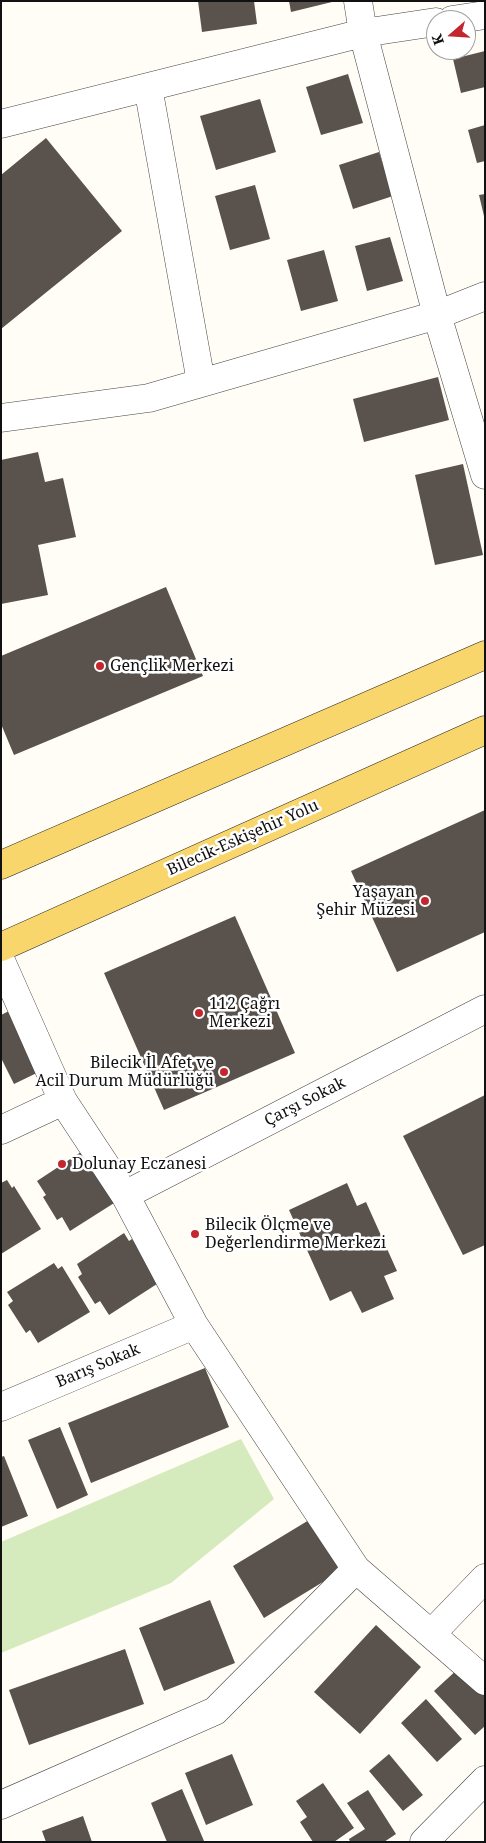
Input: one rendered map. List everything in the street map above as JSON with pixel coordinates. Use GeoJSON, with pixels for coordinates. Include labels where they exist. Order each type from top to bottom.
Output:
{"type":"FeatureCollection","features":[{"type":"Feature","properties":{"kind":"main road"},"geometry":{"type":"LineString","coordinates":[[1,865],[485,655]]}},
{"type":"Feature","properties":{"kind":"main road","name":"Bilecik-Eskişehir Yolu"},"geometry":{"type":"LineString","coordinates":[[1,947],[485,730]]}},
{"type":"Feature","properties":{"kind":"street"},"geometry":{"type":"LineString","coordinates":[[358,1],[364,33],[438,315],[485,475]]}},
{"type":"Feature","properties":{"kind":"street"},"geometry":{"type":"LineString","coordinates":[[1,124],[364,33],[426,24]]}},
{"type":"Feature","properties":{"kind":"street"},"geometry":{"type":"LineString","coordinates":[[148,87],[201,382]]}},
{"type":"Feature","properties":{"kind":"street"},"geometry":{"type":"LineString","coordinates":[[1,418],[149,398],[438,315],[485,296]]}},
{"type":"Feature","properties":{"kind":"street"},"geometry":{"type":"LineString","coordinates":[[1,961],[63,1101],[124,1195],[194,1325],[356,1569],[485,1681]]}},
{"type":"Feature","properties":{"kind":"street","name":"Çarşı Sokak"},"geometry":{"type":"LineString","coordinates":[[124,1195],[485,1009]]}},
{"type":"Feature","properties":{"kind":"street"},"geometry":{"type":"LineString","coordinates":[[1,1130],[63,1101]]}},
{"type":"Feature","properties":{"kind":"street","name":"Barış Sokak"},"geometry":{"type":"LineString","coordinates":[[1,1407],[194,1325]]}},
{"type":"Feature","properties":{"kind":"street"},"geometry":{"type":"LineString","coordinates":[[1,1805],[215,1711],[356,1569]]}},
{"type":"Feature","properties":{"kind":"street"},"geometry":{"type":"LineString","coordinates":[[431,1634],[485,1578]]}},
{"type":"Feature","properties":{"kind":"street"},"geometry":{"type":"LineString","coordinates":[[424,1842],[485,1780]]}},
{"type":"Feature","properties":{"kind":"green space"},"geometry":{"type":"Polygon","coordinates":[[[241,1439],[274,1499],[171,1583],[1,1653],[1,1542],[241,1439]]]}},
{"type":"Feature","properties":{"kind":"building"},"geometry":{"type":"Polygon","coordinates":[[[198,1],[254,1],[257,24],[202,32],[198,1]]]}},
{"type":"Feature","properties":{"kind":"building"},"geometry":{"type":"Polygon","coordinates":[[[289,1],[332,1],[332,2],[291,12],[289,1]]]}},
{"type":"Feature","properties":{"kind":"building"},"geometry":{"type":"Polygon","coordinates":[[[485,51],[485,87],[461,93],[453,60],[476,60],[476,53],[485,51]]]}},
{"type":"Feature","properties":{"kind":"building"},"geometry":{"type":"Polygon","coordinates":[[[348,74],[363,123],[321,135],[306,87],[348,74]]]}},
{"type":"Feature","properties":{"kind":"building"},"geometry":{"type":"Polygon","coordinates":[[[260,99],[276,152],[216,170],[200,116],[260,99]]]}},
{"type":"Feature","properties":{"kind":"building"},"geometry":{"type":"Polygon","coordinates":[[[485,125],[485,161],[477,163],[468,130],[485,125]]]}},
{"type":"Feature","properties":{"kind":"building"},"geometry":{"type":"Polygon","coordinates":[[[46,138],[122,231],[1,329],[1,175],[46,138]]]}},
{"type":"Feature","properties":{"kind":"building"},"geometry":{"type":"Polygon","coordinates":[[[379,152],[393,196],[353,209],[339,165],[379,152]]]}},
{"type":"Feature","properties":{"kind":"building"},"geometry":{"type":"Polygon","coordinates":[[[255,185],[270,239],[230,250],[215,196],[255,185]]]}},
{"type":"Feature","properties":{"kind":"building"},"geometry":{"type":"Polygon","coordinates":[[[485,194],[485,215],[484,216],[479,195],[485,194]]]}},
{"type":"Feature","properties":{"kind":"building"},"geometry":{"type":"Polygon","coordinates":[[[390,237],[403,281],[367,291],[355,246],[390,237]]]}},
{"type":"Feature","properties":{"kind":"building"},"geometry":{"type":"Polygon","coordinates":[[[324,250],[338,301],[301,311],[287,260],[324,250]]]}},
{"type":"Feature","properties":{"kind":"building"},"geometry":{"type":"Polygon","coordinates":[[[438,377],[449,420],[364,442],[353,399],[438,377]]]}},
{"type":"Feature","properties":{"kind":"building"},"geometry":{"type":"Polygon","coordinates":[[[38,452],[45,482],[63,478],[76,537],[38,545],[48,595],[1,604],[1,460],[38,452]]]}},
{"type":"Feature","properties":{"kind":"building"},"geometry":{"type":"Polygon","coordinates":[[[463,464],[483,555],[435,565],[415,475],[463,464]]]}},
{"type":"Feature","properties":{"kind":"building","name":"Gençlik Merkezi"},"geometry":{"type":"Polygon","coordinates":[[[166,587],[203,676],[14,755],[1,724],[1,656],[166,587]]]}},
{"type":"Feature","properties":{"kind":"building","name":"Yaşayan Şehir Müzesi"},"geometry":{"type":"Polygon","coordinates":[[[485,810],[485,932],[397,972],[351,871],[485,810]]]}},
{"type":"Feature","properties":{"kind":"building","name":"112 Çağrı Merkezi"},"geometry":{"type":"Polygon","coordinates":[[[235,916],[295,1053],[164,1110],[104,973],[235,916]]]}},
{"type":"Feature","properties":{"kind":"building"},"geometry":{"type":"Polygon","coordinates":[[[15,1008],[45,1069],[14,1084],[1,1058],[1,1015],[15,1008]]]}},
{"type":"Feature","properties":{"kind":"building"},"geometry":{"type":"Polygon","coordinates":[[[485,1095],[485,1245],[463,1255],[403,1136],[485,1095]]]}},
{"type":"Feature","properties":{"kind":"building"},"geometry":{"type":"Polygon","coordinates":[[[84,1150],[122,1198],[70,1231],[62,1217],[57,1220],[43,1197],[46,1195],[37,1181],[84,1150]]]}},
{"type":"Feature","properties":{"kind":"building"},"geometry":{"type":"Polygon","coordinates":[[[7,1180],[12,1188],[14,1186],[41,1229],[1,1254],[1,1183],[7,1180]]]}},
{"type":"Feature","properties":{"kind":"building"},"geometry":{"type":"Polygon","coordinates":[[[347,1183],[357,1206],[366,1202],[397,1271],[384,1276],[394,1299],[362,1313],[351,1291],[330,1301],[289,1210],[347,1183]]]}},
{"type":"Feature","properties":{"kind":"building"},"geometry":{"type":"Polygon","coordinates":[[[124,1233],[129,1241],[132,1239],[160,1282],[109,1315],[100,1301],[95,1304],[78,1277],[82,1274],[77,1264],[124,1233]]]}},
{"type":"Feature","properties":{"kind":"building"},"geometry":{"type":"Polygon","coordinates":[[[54,1263],[58,1269],[62,1266],[90,1312],[38,1343],[30,1330],[26,1333],[8,1305],[13,1301],[7,1292],[54,1263]]]}},
{"type":"Feature","properties":{"kind":"building"},"geometry":{"type":"Polygon","coordinates":[[[205,1368],[229,1427],[91,1483],[68,1423],[205,1368]]]}},
{"type":"Feature","properties":{"kind":"building"},"geometry":{"type":"Polygon","coordinates":[[[60,1427],[88,1495],[57,1509],[28,1440],[60,1427]]]}},
{"type":"Feature","properties":{"kind":"building"},"geometry":{"type":"Polygon","coordinates":[[[4,1456],[28,1516],[1,1527],[1,1457],[4,1456]]]}},
{"type":"Feature","properties":{"kind":"building"},"geometry":{"type":"Polygon","coordinates":[[[319,1514],[349,1566],[264,1618],[233,1566],[319,1514]]]}},
{"type":"Feature","properties":{"kind":"building"},"geometry":{"type":"Polygon","coordinates":[[[210,1600],[235,1663],[164,1691],[139,1628],[210,1600]]]}},
{"type":"Feature","properties":{"kind":"building"},"geometry":{"type":"Polygon","coordinates":[[[376,1625],[421,1667],[360,1734],[314,1692],[376,1625]]]}},
{"type":"Feature","properties":{"kind":"building"},"geometry":{"type":"Polygon","coordinates":[[[125,1649],[144,1704],[29,1745],[9,1690],[125,1649]]]}},
{"type":"Feature","properties":{"kind":"building"},"geometry":{"type":"Polygon","coordinates":[[[460,1667],[485,1695],[485,1726],[475,1735],[434,1691],[460,1667]]]}},
{"type":"Feature","properties":{"kind":"building"},"geometry":{"type":"Polygon","coordinates":[[[426,1699],[462,1739],[437,1762],[401,1723],[426,1699]]]}},
{"type":"Feature","properties":{"kind":"building"},"geometry":{"type":"Polygon","coordinates":[[[232,1754],[253,1805],[206,1825],[185,1773],[232,1754]]]}},
{"type":"Feature","properties":{"kind":"building"},"geometry":{"type":"Polygon","coordinates":[[[389,1754],[423,1795],[403,1811],[369,1771],[389,1754]]]}},
{"type":"Feature","properties":{"kind":"building"},"geometry":{"type":"Polygon","coordinates":[[[323,1783],[354,1828],[334,1842],[313,1842],[300,1822],[307,1817],[296,1801],[323,1783]]]}},
{"type":"Feature","properties":{"kind":"building"},"geometry":{"type":"Polygon","coordinates":[[[182,1789],[204,1841],[202,1842],[167,1842],[151,1803],[182,1789]]]}},
{"type":"Feature","properties":{"kind":"building"},"geometry":{"type":"Polygon","coordinates":[[[368,1790],[396,1834],[384,1842],[350,1842],[349,1839],[365,1829],[347,1803],[368,1790]]]}},
{"type":"Feature","properties":{"kind":"building"},"geometry":{"type":"Polygon","coordinates":[[[83,1816],[92,1842],[46,1842],[42,1831],[83,1816]]]}},
{"type":"Feature","properties":{"kind":"place","name":"Gençlik Merkezi"},"geometry":{"type":"Point","coordinates":[100,666]}},
{"type":"Feature","properties":{"kind":"place","name":"Yaşayan Şehir Müzesi"},"geometry":{"type":"Point","coordinates":[425,901]}},
{"type":"Feature","properties":{"kind":"place","name":"112 Çağrı Merkezi"},"geometry":{"type":"Point","coordinates":[199,1013]}},
{"type":"Feature","properties":{"kind":"place","name":"Bilecik İl Afet ve Acil Durum Müdürlüğü"},"geometry":{"type":"Point","coordinates":[224,1072]}},
{"type":"Feature","properties":{"kind":"place","name":"Dolunay Eczanesi"},"geometry":{"type":"Point","coordinates":[62,1164]}},
{"type":"Feature","properties":{"kind":"place","name":"Bilecik Ölçme ve Değerlendirme Merkezi"},"geometry":{"type":"Point","coordinates":[195,1234]}}]}
